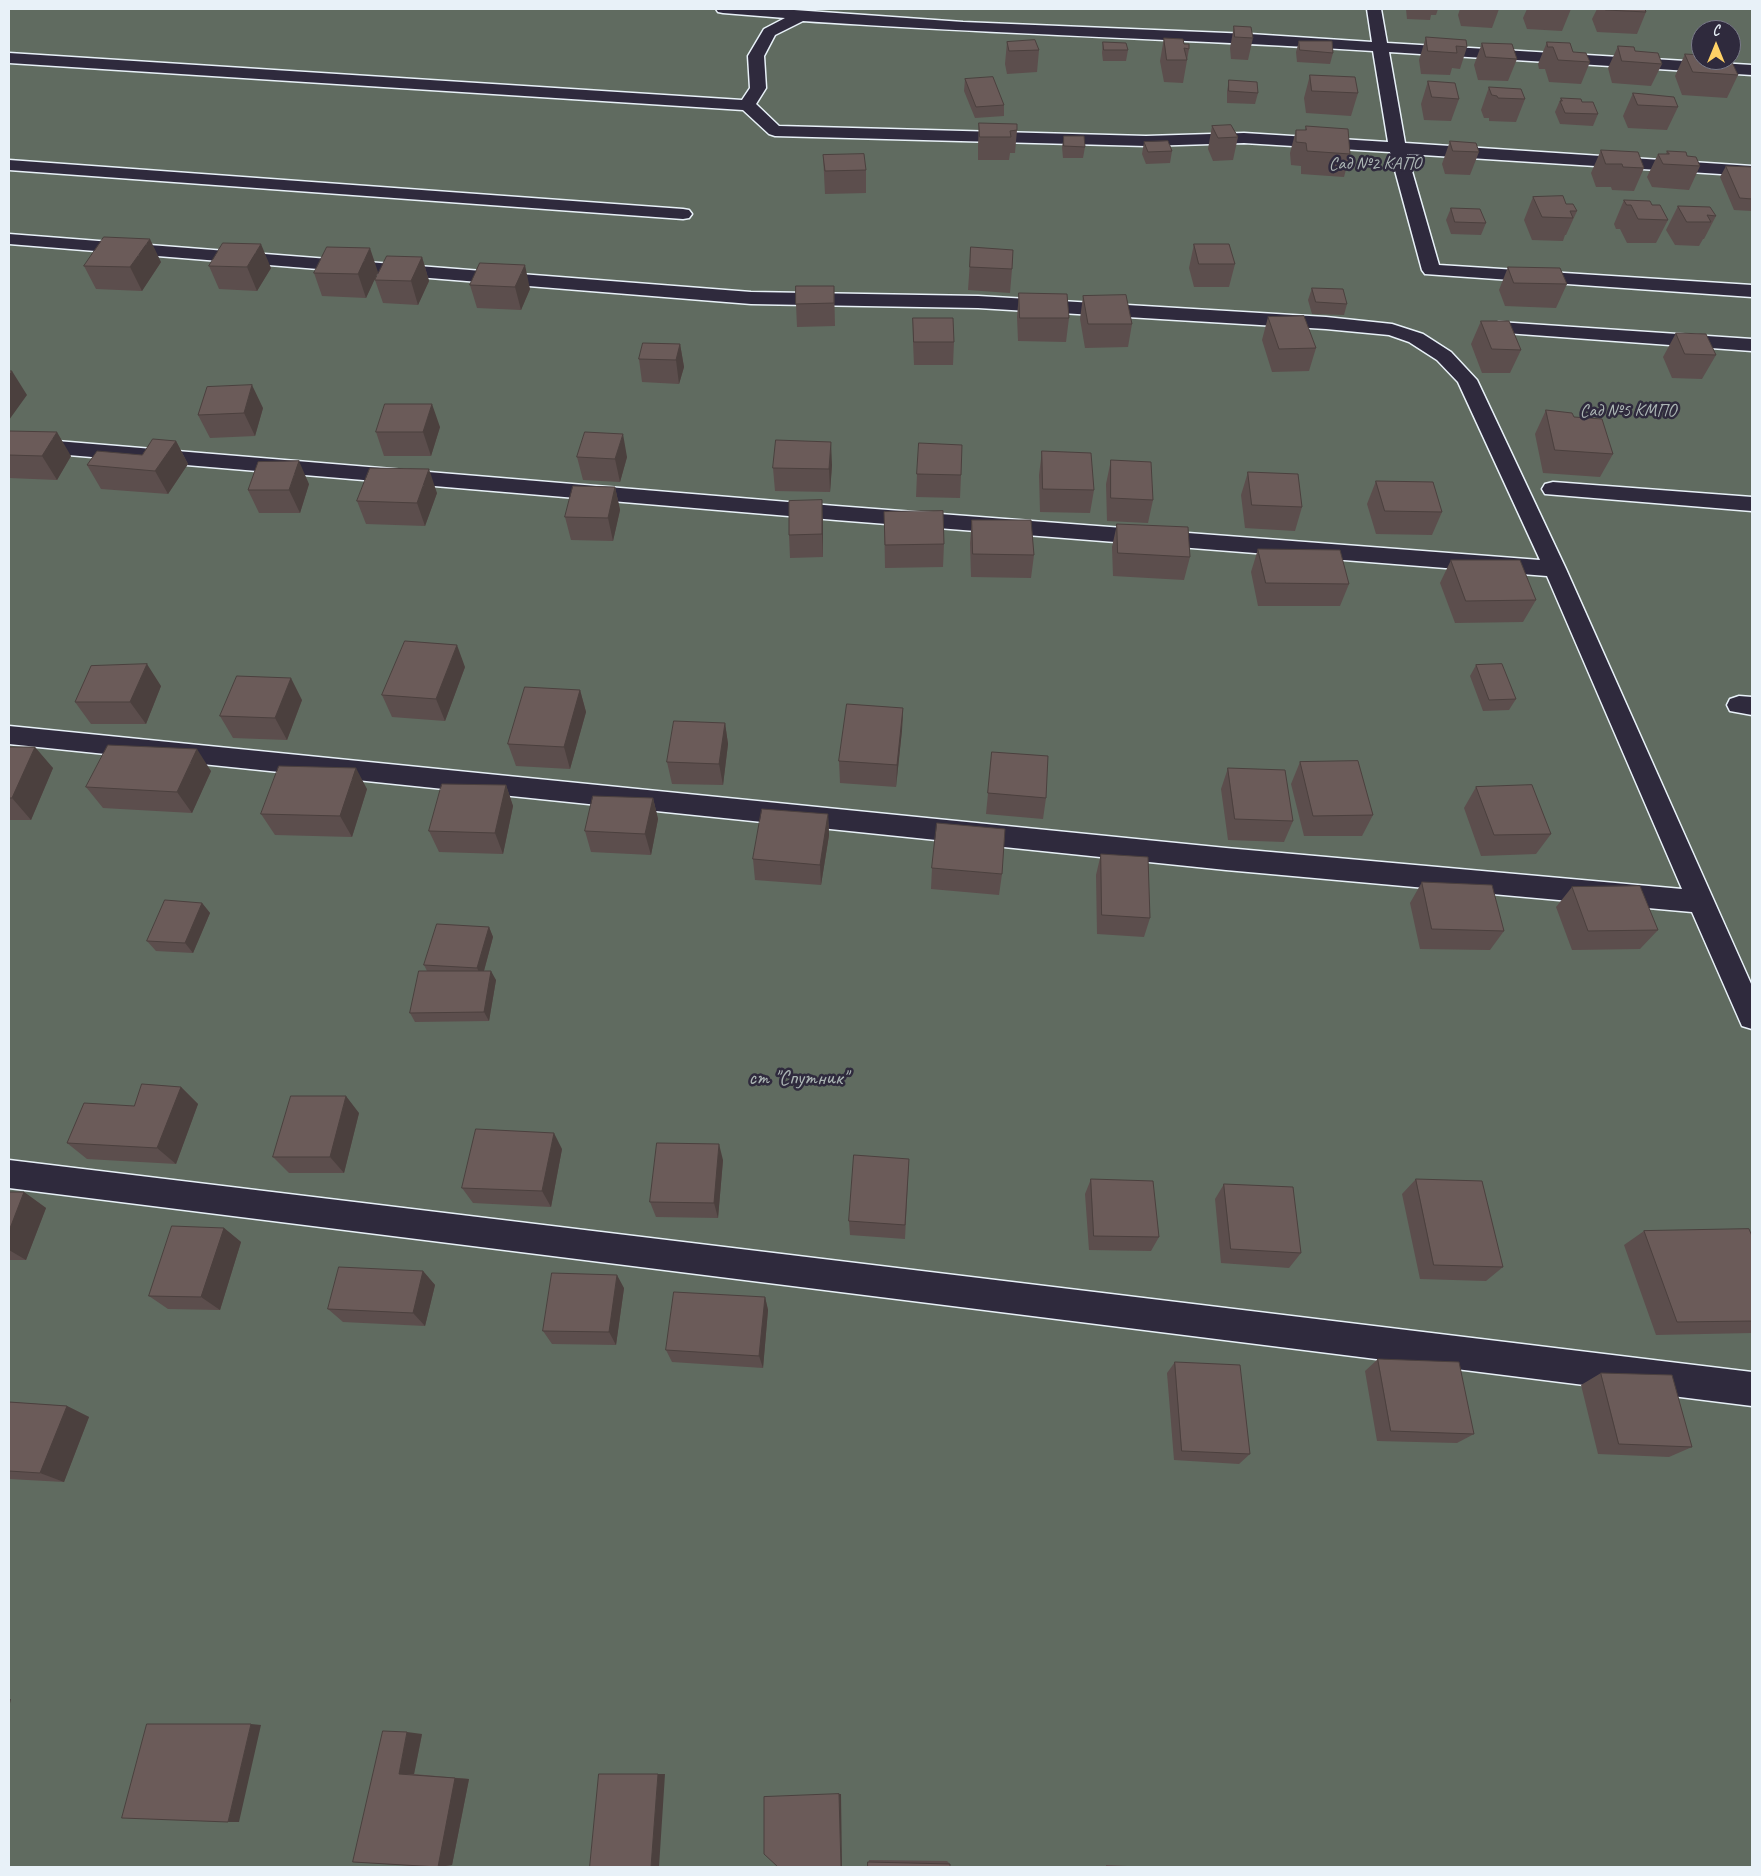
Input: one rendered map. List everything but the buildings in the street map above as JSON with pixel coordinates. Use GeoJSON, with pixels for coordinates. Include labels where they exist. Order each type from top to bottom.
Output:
{"type":"FeatureCollection","features":[{"type":"Feature","properties":{"kind":"lane"},"geometry":{"type":"LineString","coordinates":[[723,9],[962,27],[1250,40],[1752,70]]}},
{"type":"Feature","properties":{"kind":"lane"},"geometry":{"type":"LineString","coordinates":[[1374,9],[1397,148],[1431,270],[1752,291]]}},
{"type":"Feature","properties":{"kind":"lane"},"geometry":{"type":"LineString","coordinates":[[747,105],[758,88],[756,56],[769,32],[801,16]]}},
{"type":"Feature","properties":{"kind":"lane"},"geometry":{"type":"LineString","coordinates":[[9,58],[747,105],[775,131],[1146,141],[1244,138],[1752,171]]}},
{"type":"Feature","properties":{"kind":"lane"},"geometry":{"type":"LineString","coordinates":[[9,165],[683,214]]}},
{"type":"Feature","properties":{"kind":"lane"},"geometry":{"type":"LineString","coordinates":[[9,239],[751,298],[978,302],[1326,323],[1392,330],[1416,338],[1444,356],[1467,380],[1555,569],[1752,1017]]}},
{"type":"Feature","properties":{"kind":"lane"},"geometry":{"type":"LineString","coordinates":[[1499,328],[1752,346]]}},
{"type":"Feature","properties":{"kind":"lane"},"geometry":{"type":"LineString","coordinates":[[9,444],[836,514],[1555,569]]}},
{"type":"Feature","properties":{"kind":"lane"},"geometry":{"type":"LineString","coordinates":[[1553,488],[1752,504]]}},
{"type":"Feature","properties":{"kind":"lane"},"geometry":{"type":"LineString","coordinates":[[9,734],[1226,859],[1703,902]]}},
{"type":"Feature","properties":{"kind":"lane"},"geometry":{"type":"LineString","coordinates":[[9,1174],[1752,1389]]}},
{"type":"Feature","properties":{"kind":"green space","name":"ст \"Спутник\""},"geometry":{"type":"Polygon","coordinates":[[[9,9],[1752,9],[1752,1867],[9,1867],[9,9]]]}},
{"type":"Feature","properties":{"kind":"park label","name":"Сад №2 КАПО"},"geometry":{"type":"Point","coordinates":[1375,164]}},
{"type":"Feature","properties":{"kind":"park label","name":"Сад №5 КМПО"},"geometry":{"type":"Point","coordinates":[1628,411]}}]}
